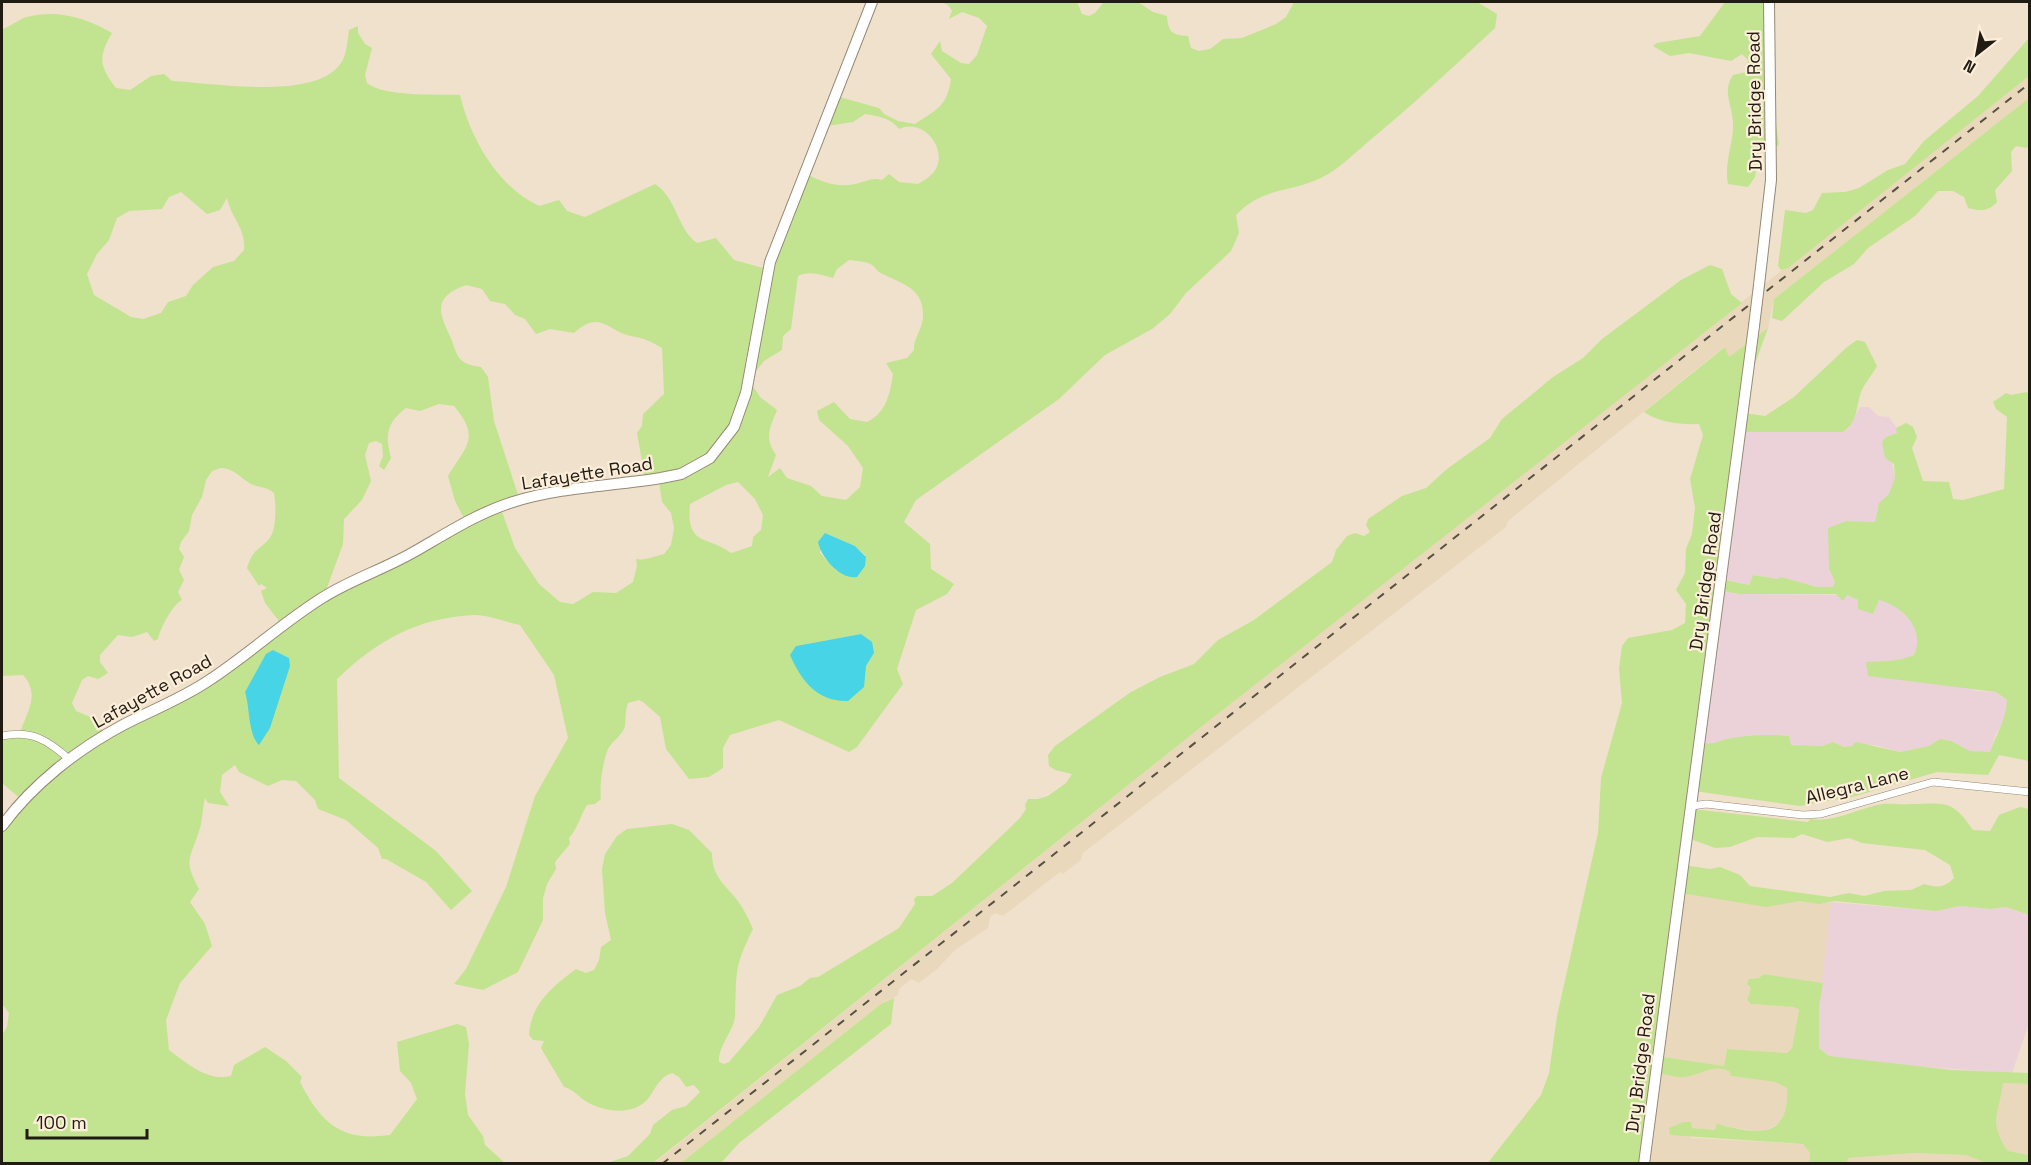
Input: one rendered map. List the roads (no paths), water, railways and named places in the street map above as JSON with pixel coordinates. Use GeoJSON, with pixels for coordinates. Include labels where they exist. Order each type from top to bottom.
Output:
{"type":"FeatureCollection","features":[{"type":"Feature","properties":{"kind":"street","name":"Lafayette Road"},"geometry":{"type":"LineString","coordinates":[[2,826],[21,801],[103,736],[176,700],[208,681],[337,588],[407,556],[490,510],[538,496],[681,474],[710,458],[724,442],[741,410],[770,262],[872,2]]}},
{"type":"Feature","properties":{"kind":"street","name":"Dry Bridge Road"},"geometry":{"type":"LineString","coordinates":[[1644,1164],[1759,285],[1772,160],[1769,2]]}},
{"type":"Feature","properties":{"kind":"street"},"geometry":{"type":"LineString","coordinates":[[2,736],[24,733],[41,737],[70,760]]}},
{"type":"Feature","properties":{"kind":"street","name":"Allegra Lane"},"geometry":{"type":"LineString","coordinates":[[1692,806],[1706,804],[1803,815],[1821,814],[1933,782],[2030,792]]}},
{"type":"Feature","properties":{"kind":"water"},"geometry":{"type":"Polygon","coordinates":[[[825,533],[855,546],[866,557],[865,566],[857,577],[844,575],[827,560],[818,542],[825,533]]]}},
{"type":"Feature","properties":{"kind":"water"},"geometry":{"type":"Polygon","coordinates":[[[861,634],[872,642],[874,653],[866,666],[864,687],[848,701],[827,698],[812,688],[799,673],[790,655],[796,646],[861,634]]]}},
{"type":"Feature","properties":{"kind":"water"},"geometry":{"type":"Polygon","coordinates":[[[273,650],[289,658],[290,666],[270,728],[259,745],[251,727],[245,692],[266,654],[273,650]]]}},
{"type":"Feature","properties":{"kind":"railway"},"geometry":{"type":"LineString","coordinates":[[662,1164],[2030,83]]}}]}
